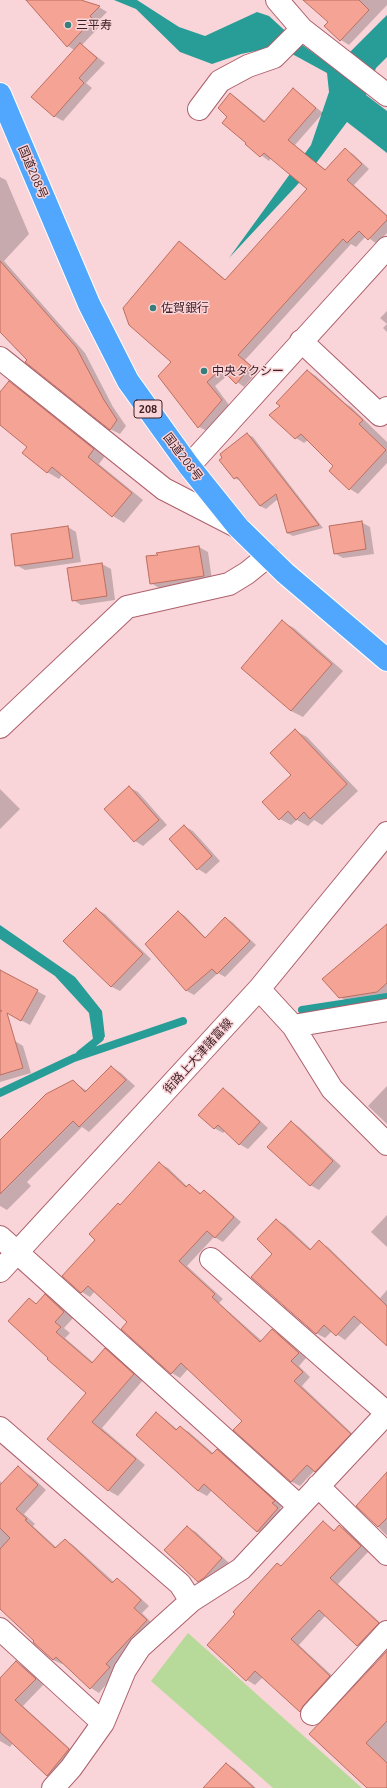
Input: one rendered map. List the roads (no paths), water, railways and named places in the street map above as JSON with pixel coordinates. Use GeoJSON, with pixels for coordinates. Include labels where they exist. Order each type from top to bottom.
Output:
{"type":"FeatureCollection","features":[{"type":"Feature","properties":{"kind":"highway","name":"国道208号"},"geometry":{"type":"LineString","coordinates":[[0,94],[89,304],[128,381],[189,466],[238,527],[285,573],[387,660]]}},
{"type":"Feature","properties":{"kind":"street"},"geometry":{"type":"LineString","coordinates":[[279,1],[302,29],[380,90]]}},
{"type":"Feature","properties":{"kind":"street"},"geometry":{"type":"LineString","coordinates":[[199,109],[220,81],[248,66],[274,57],[302,29]]}},
{"type":"Feature","properties":{"kind":"street"},"geometry":{"type":"LineString","coordinates":[[189,466],[301,341],[385,254]]}},
{"type":"Feature","properties":{"kind":"street"},"geometry":{"type":"LineString","coordinates":[[301,341],[380,416],[387,408]]}},
{"type":"Feature","properties":{"kind":"street"},"geometry":{"type":"LineString","coordinates":[[0,358],[164,489],[238,527]]}},
{"type":"Feature","properties":{"kind":"street"},"geometry":{"type":"LineString","coordinates":[[0,727],[127,607],[229,584],[247,573],[268,556]]}},
{"type":"Feature","properties":{"kind":"street","name":"街路上大津諸富線"},"geometry":{"type":"LineString","coordinates":[[0,1271],[259,989],[387,833]]}},
{"type":"Feature","properties":{"kind":"street"},"geometry":{"type":"LineString","coordinates":[[259,989],[294,1026],[332,1089],[387,1144]]}},
{"type":"Feature","properties":{"kind":"street"},"geometry":{"type":"LineString","coordinates":[[294,1026],[387,1010]]}},
{"type":"Feature","properties":{"kind":"street"},"geometry":{"type":"LineString","coordinates":[[0,1237],[299,1506]]}},
{"type":"Feature","properties":{"kind":"street"},"geometry":{"type":"LineString","coordinates":[[53,1788],[71,1768],[103,1723],[125,1670],[140,1647],[191,1601],[241,1569],[387,1413],[211,1259]]}},
{"type":"Feature","properties":{"kind":"street"},"geometry":{"type":"LineString","coordinates":[[0,1428],[180,1584],[191,1601]]}},
{"type":"Feature","properties":{"kind":"street"},"geometry":{"type":"LineString","coordinates":[[318,1486],[387,1554]]}},
{"type":"Feature","properties":{"kind":"street"},"geometry":{"type":"LineString","coordinates":[[0,1629],[103,1723]]}},
{"type":"Feature","properties":{"kind":"street"},"geometry":{"type":"LineString","coordinates":[[312,1714],[387,1632]]}},
{"type":"Feature","properties":{"kind":"water"},"geometry":{"type":"Polygon","coordinates":[[[114,0],[137,0],[179,27],[205,36],[257,12],[269,16],[293,38],[334,68],[387,15],[387,57],[376,68],[366,95],[387,111],[387,153],[347,122],[311,170],[229,258],[311,145],[329,92],[327,73],[283,49],[270,48],[241,54],[212,64],[180,52],[136,9],[114,0]]]}},
{"type":"Feature","properties":{"kind":"water"},"geometry":{"type":"Polygon","coordinates":[[[0,925],[75,977],[102,1011],[105,1037],[93,1039],[89,1013],[55,976],[0,939],[0,925]]]}},
{"type":"Feature","properties":{"kind":"waterway"},"geometry":{"type":"LineString","coordinates":[[302,1010],[387,997]]}},
{"type":"Feature","properties":{"kind":"waterway"},"geometry":{"type":"LineString","coordinates":[[0,1093],[74,1058],[183,1021]]}},
{"type":"Feature","properties":{"kind":"waterway"},"geometry":{"type":"LineString","coordinates":[[80,1054],[100,1038],[99,1028]]}},
{"type":"Feature","properties":{"kind":"place","name":"三平寿"},"geometry":{"type":"Point","coordinates":[68,25]}},
{"type":"Feature","properties":{"kind":"place","name":"佐賀銀行"},"geometry":{"type":"Point","coordinates":[153,308]}},
{"type":"Feature","properties":{"kind":"place","name":"中央タクシー"},"geometry":{"type":"Point","coordinates":[204,371]}}]}
